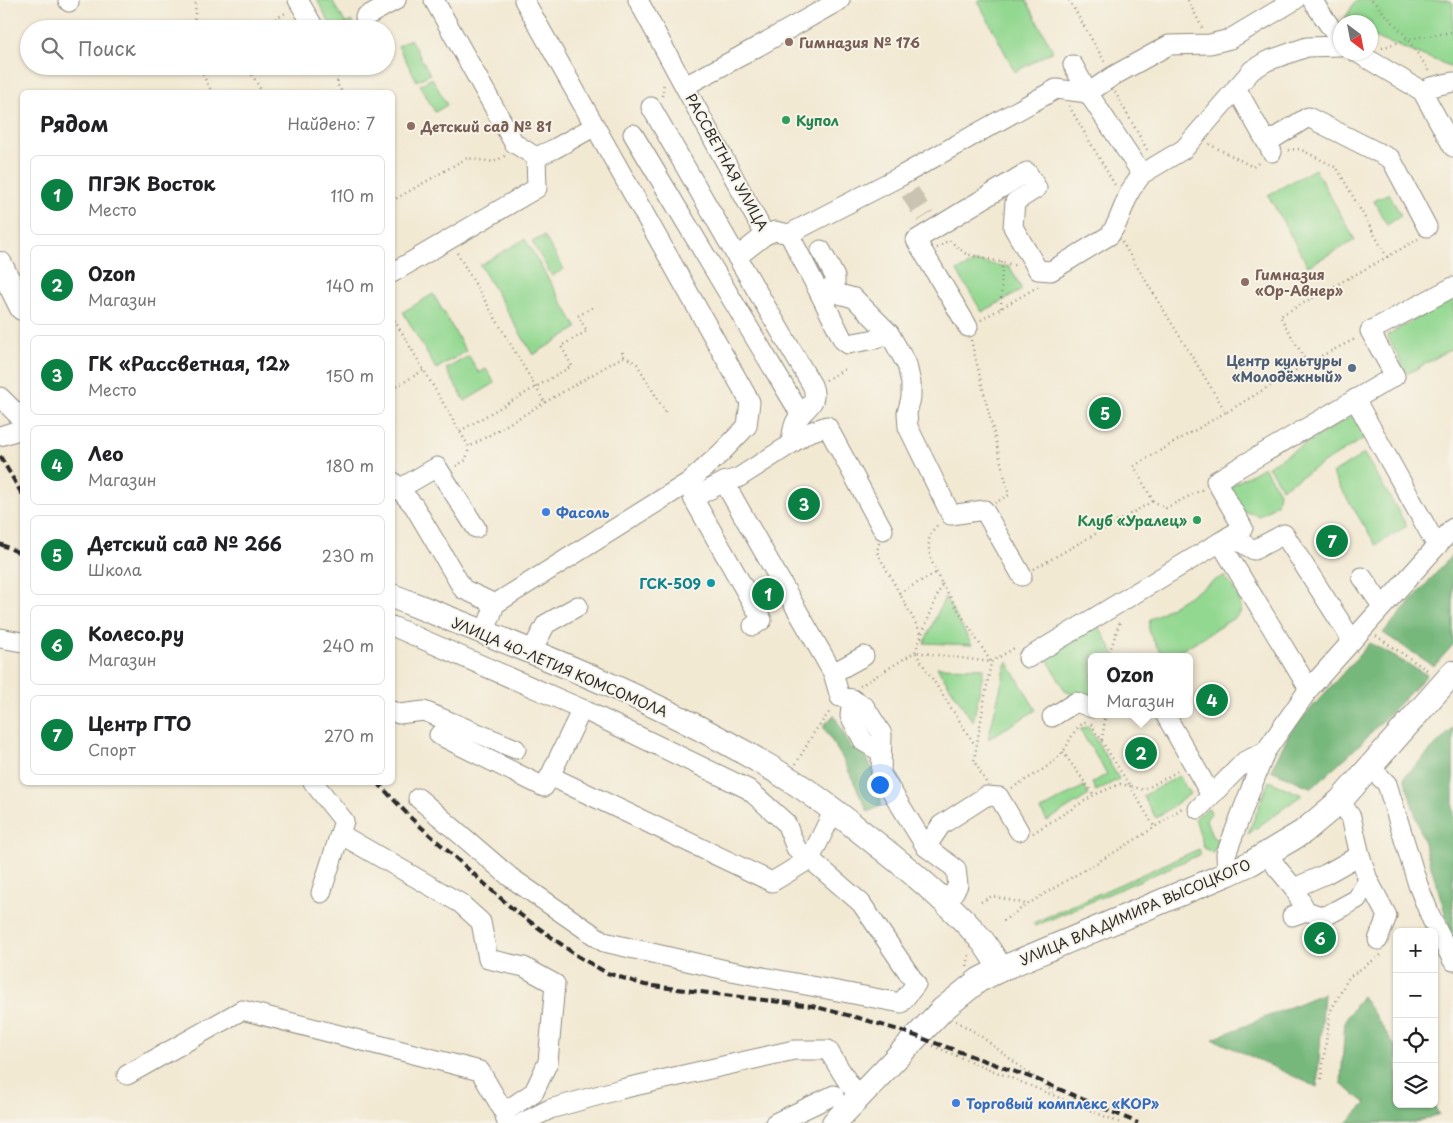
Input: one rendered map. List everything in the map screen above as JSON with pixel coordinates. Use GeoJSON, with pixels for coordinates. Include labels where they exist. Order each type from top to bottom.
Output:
{"type":"FeatureCollection","features":[{"type":"Feature","properties":{"kind":"main road"},"geometry":{"type":"LineString","coordinates":[[0,264],[20,304]]}},
{"type":"Feature","properties":{"kind":"main road","name":"УЛИЦА 40-ЛЕТИЯ КОМСОМОЛА"},"geometry":{"type":"LineString","coordinates":[[395,597],[484,632],[642,699],[751,756],[791,780],[834,810],[915,875],[982,939],[1001,969]]}},
{"type":"Feature","properties":{"kind":"main road","name":"УЛИЦА ВЛАДИМИРА ВЫСОЦКОГО"},"geometry":{"type":"LineString","coordinates":[[834,1123],[943,1009],[979,980],[1252,863],[1303,832],[1340,801],[1370,767],[1442,674]]}},
{"type":"Feature","properties":{"kind":"street"},"geometry":{"type":"LineString","coordinates":[[365,17],[396,0]]}},
{"type":"Feature","properties":{"kind":"street"},"geometry":{"type":"LineString","coordinates":[[395,271],[537,188],[528,152],[514,143],[434,0]]}},
{"type":"Feature","properties":{"kind":"street"},"geometry":{"type":"LineString","coordinates":[[484,632],[495,604],[689,482],[722,453],[747,426],[750,402],[524,0]]}},
{"type":"Feature","properties":{"kind":"street","name":"РАССВЕТНАЯ УЛИЦА"},"geometry":{"type":"LineString","coordinates":[[638,0],[765,235],[775,230],[789,234],[842,340],[848,344],[875,339],[889,333]]}},
{"type":"Feature","properties":{"kind":"street"},"geometry":{"type":"LineString","coordinates":[[684,86],[840,0]]}},
{"type":"Feature","properties":{"kind":"street"},"geometry":{"type":"LineString","coordinates":[[789,234],[906,184],[1056,89],[1088,93],[1113,76],[1169,45],[1210,44],[1230,39],[1295,0]]}},
{"type":"Feature","properties":{"kind":"street"},"geometry":{"type":"LineString","coordinates":[[1312,0],[1333,31]]}},
{"type":"Feature","properties":{"kind":"street"},"geometry":{"type":"LineString","coordinates":[[299,2],[310,20]]}},
{"type":"Feature","properties":{"kind":"street"},"geometry":{"type":"LineString","coordinates":[[968,327],[916,240],[929,224],[1027,172],[1037,188],[1015,202],[1013,227],[1038,270],[1051,271],[1110,236],[1130,191],[1149,170],[1184,149],[1252,70],[1267,61],[1307,47],[1333,46]]}},
{"type":"Feature","properties":{"kind":"street"},"geometry":{"type":"LineString","coordinates":[[1378,59],[1425,85],[1431,86],[1453,82]]}},
{"type":"Feature","properties":{"kind":"street"},"geometry":{"type":"LineString","coordinates":[[1073,65],[1088,93],[1149,170]]}},
{"type":"Feature","properties":{"kind":"street"},"geometry":{"type":"LineString","coordinates":[[1425,85],[1453,147]]}},
{"type":"Feature","properties":{"kind":"street"},"geometry":{"type":"LineString","coordinates":[[1236,88],[1270,147],[1308,117],[1391,159],[1427,227]]}},
{"type":"Feature","properties":{"kind":"street"},"geometry":{"type":"LineString","coordinates":[[650,107],[813,387],[816,395],[812,404],[795,423],[791,444]]}},
{"type":"Feature","properties":{"kind":"street"},"geometry":{"type":"LineString","coordinates":[[528,152],[595,126]]}},
{"type":"Feature","properties":{"kind":"street"},"geometry":{"type":"LineString","coordinates":[[633,134],[801,415]]}},
{"type":"Feature","properties":{"kind":"street"},"geometry":{"type":"LineString","coordinates":[[738,257],[765,235]]}},
{"type":"Feature","properties":{"kind":"street"},"geometry":{"type":"LineString","coordinates":[[821,250],[835,277],[835,293]]}},
{"type":"Feature","properties":{"kind":"street"},"geometry":{"type":"LineString","coordinates":[[1028,658],[1243,528],[1216,481],[1395,376],[1370,331],[1453,287]]}},
{"type":"Feature","properties":{"kind":"street"},"geometry":{"type":"LineString","coordinates":[[817,288],[854,298],[889,333],[907,365],[911,383],[907,413],[908,427],[951,515],[984,510],[1022,576]]}},
{"type":"Feature","properties":{"kind":"street"},"geometry":{"type":"LineString","coordinates":[[0,396],[20,417]]}},
{"type":"Feature","properties":{"kind":"street"},"geometry":{"type":"LineString","coordinates":[[1227,874],[1226,854],[1266,752],[1309,689],[1382,606],[1447,538],[1417,510],[1355,400]]}},
{"type":"Feature","properties":{"kind":"street"},"geometry":{"type":"LineString","coordinates":[[753,626],[762,620],[693,498],[724,482],[738,478],[807,433],[827,426],[883,530]]}},
{"type":"Feature","properties":{"kind":"street"},"geometry":{"type":"LineString","coordinates":[[2,435],[20,430]]}},
{"type":"Feature","properties":{"kind":"street"},"geometry":{"type":"LineString","coordinates":[[476,528],[437,467],[396,485],[414,506],[463,589],[495,604]]}},
{"type":"Feature","properties":{"kind":"street"},"geometry":{"type":"LineString","coordinates":[[724,482],[846,698],[865,707],[882,734],[880,774],[926,847],[956,869],[958,885],[947,904]]}},
{"type":"Feature","properties":{"kind":"street"},"geometry":{"type":"LineString","coordinates":[[1400,501],[1408,515],[1417,510]]}},
{"type":"Feature","properties":{"kind":"street"},"geometry":{"type":"LineString","coordinates":[[1225,539],[1254,550],[1284,534],[1352,640]]}},
{"type":"Feature","properties":{"kind":"street"},"geometry":{"type":"LineString","coordinates":[[1225,539],[1309,689]]}},
{"type":"Feature","properties":{"kind":"street"},"geometry":{"type":"LineString","coordinates":[[1362,577],[1382,606]]}},
{"type":"Feature","properties":{"kind":"street"},"geometry":{"type":"LineString","coordinates":[[532,652],[546,624],[578,606]]}},
{"type":"Feature","properties":{"kind":"street"},"geometry":{"type":"LineString","coordinates":[[395,627],[582,709],[748,789],[786,823],[796,848],[862,902],[916,984],[901,1003],[726,970],[604,942],[510,877],[418,798]]}},
{"type":"Feature","properties":{"kind":"street"},"geometry":{"type":"LineString","coordinates":[[0,638],[20,642]]}},
{"type":"Feature","properties":{"kind":"street"},"geometry":{"type":"LineString","coordinates":[[833,673],[864,656]]}},
{"type":"Feature","properties":{"kind":"street"},"geometry":{"type":"LineString","coordinates":[[1052,717],[1076,702],[1088,708]]}},
{"type":"Feature","properties":{"kind":"street"},"geometry":{"type":"LineString","coordinates":[[438,735],[544,787],[582,709]]}},
{"type":"Feature","properties":{"kind":"street"},"geometry":{"type":"LineString","coordinates":[[396,712],[424,711],[516,749]]}},
{"type":"Feature","properties":{"kind":"street"},"geometry":{"type":"LineString","coordinates":[[1167,718],[1210,795]]}},
{"type":"Feature","properties":{"kind":"street"},"geometry":{"type":"LineString","coordinates":[[1198,809],[1245,760],[1266,752]]}},
{"type":"Feature","properties":{"kind":"street"},"geometry":{"type":"LineString","coordinates":[[1370,767],[1388,784],[1418,885],[1453,961]]}},
{"type":"Feature","properties":{"kind":"street"},"geometry":{"type":"LineString","coordinates":[[550,776],[772,882],[810,859],[834,810]]}},
{"type":"Feature","properties":{"kind":"street"},"geometry":{"type":"LineString","coordinates":[[315,785],[344,821],[321,893]]}},
{"type":"Feature","properties":{"kind":"street"},"geometry":{"type":"LineString","coordinates":[[926,847],[941,826],[992,796],[1025,833]]}},
{"type":"Feature","properties":{"kind":"street"},"geometry":{"type":"LineString","coordinates":[[1340,801],[1351,817],[1368,880],[1387,916],[1383,945]]}},
{"type":"Feature","properties":{"kind":"street"},"geometry":{"type":"LineString","coordinates":[[127,1075],[242,1010],[480,1071],[506,1118],[534,1092],[548,1062],[555,984],[524,967],[488,960],[481,922],[460,903],[340,834]]}},
{"type":"Feature","properties":{"kind":"street"},"geometry":{"type":"LineString","coordinates":[[1267,853],[1294,888],[1299,913],[1324,916],[1358,899],[1368,880]]}},
{"type":"Feature","properties":{"kind":"street"},"geometry":{"type":"LineString","coordinates":[[1294,888],[1326,874],[1360,855]]}},
{"type":"Feature","properties":{"kind":"street"},"geometry":{"type":"LineString","coordinates":[[522,1123],[550,1109],[621,1089],[794,1050],[828,1050],[849,1084],[861,1096]]}},
{"type":"Feature","properties":{"kind":"street"},"geometry":{"type":"LineString","coordinates":[[775,1123],[834,1095]]}},
{"type":"Feature","properties":{"kind":"path"},"geometry":{"type":"LineString","coordinates":[[195,20],[196,0]]}},
{"type":"Feature","properties":{"kind":"path"},"geometry":{"type":"LineString","coordinates":[[1069,0],[1113,76],[1115,91],[1149,170]]}},
{"type":"Feature","properties":{"kind":"path"},"geometry":{"type":"LineString","coordinates":[[1372,0],[1408,39],[1428,69],[1425,85]]}},
{"type":"Feature","properties":{"kind":"path"},"geometry":{"type":"LineString","coordinates":[[272,20],[299,2]]}},
{"type":"Feature","properties":{"kind":"path"},"geometry":{"type":"LineString","coordinates":[[1378,48],[1408,39],[1453,32]]}},
{"type":"Feature","properties":{"kind":"path"},"geometry":{"type":"LineString","coordinates":[[203,75],[211,90]]}},
{"type":"Feature","properties":{"kind":"path"},"geometry":{"type":"LineString","coordinates":[[252,75],[261,90]]}},
{"type":"Feature","properties":{"kind":"path"},"geometry":{"type":"LineString","coordinates":[[338,75],[337,84],[341,90]]}},
{"type":"Feature","properties":{"kind":"path"},"geometry":{"type":"LineString","coordinates":[[1056,89],[1071,108],[1119,192]]}},
{"type":"Feature","properties":{"kind":"path"},"geometry":{"type":"LineString","coordinates":[[1194,136],[1253,167],[1270,147],[1300,149],[1337,168],[1387,257]]}},
{"type":"Feature","properties":{"kind":"path"},"geometry":{"type":"LineString","coordinates":[[395,199],[467,158],[494,162],[528,152]]}},
{"type":"Feature","properties":{"kind":"path"},"geometry":{"type":"LineString","coordinates":[[1307,363],[1280,316],[1427,234],[1427,227]]}},
{"type":"Feature","properties":{"kind":"path"},"geometry":{"type":"LineString","coordinates":[[449,240],[545,402]]}},
{"type":"Feature","properties":{"kind":"path"},"geometry":{"type":"LineString","coordinates":[[925,255],[950,240],[966,254],[1038,270],[1041,285],[968,327],[1009,495],[984,510]]}},
{"type":"Feature","properties":{"kind":"path"},"geometry":{"type":"LineString","coordinates":[[1122,242],[1226,412]]}},
{"type":"Feature","properties":{"kind":"path"},"geometry":{"type":"LineString","coordinates":[[1001,308],[1002,262]]}},
{"type":"Feature","properties":{"kind":"path"},"geometry":{"type":"LineString","coordinates":[[460,431],[572,366],[561,346],[587,331],[578,316],[596,306]]}},
{"type":"Feature","properties":{"kind":"path"},"geometry":{"type":"LineString","coordinates":[[395,321],[469,447],[624,356]]}},
{"type":"Feature","properties":{"kind":"path"},"geometry":{"type":"LineString","coordinates":[[1216,481],[1166,508],[1153,501],[1134,466],[1307,363],[1362,335]]}},
{"type":"Feature","properties":{"kind":"path"},"geometry":{"type":"LineString","coordinates":[[621,349],[624,356],[637,364],[667,415]]}},
{"type":"Feature","properties":{"kind":"path"},"geometry":{"type":"LineString","coordinates":[[813,387],[847,368]]}},
{"type":"Feature","properties":{"kind":"path"},"geometry":{"type":"LineString","coordinates":[[395,387],[424,370]]}},
{"type":"Feature","properties":{"kind":"path"},"geometry":{"type":"LineString","coordinates":[[1022,576],[1153,501]]}},
{"type":"Feature","properties":{"kind":"path"},"geometry":{"type":"LineString","coordinates":[[951,515],[933,529],[928,551],[942,584],[990,662],[974,761],[988,784],[992,796],[1038,772],[1062,752],[1076,727],[1088,720],[1155,828]]}},
{"type":"Feature","properties":{"kind":"path"},"geometry":{"type":"LineString","coordinates":[[883,530],[877,552],[922,635]]}},
{"type":"Feature","properties":{"kind":"path"},"geometry":{"type":"LineString","coordinates":[[899,593],[936,573]]}},
{"type":"Feature","properties":{"kind":"path"},"geometry":{"type":"LineString","coordinates":[[794,767],[813,734],[846,698],[915,652],[942,584]]}},
{"type":"Feature","properties":{"kind":"path"},"geometry":{"type":"LineString","coordinates":[[1377,637],[1442,674]]}},
{"type":"Feature","properties":{"kind":"path"},"geometry":{"type":"LineString","coordinates":[[915,652],[990,662]]}},
{"type":"Feature","properties":{"kind":"path"},"geometry":{"type":"LineString","coordinates":[[915,652],[976,746]]}},
{"type":"Feature","properties":{"kind":"path"},"geometry":{"type":"LineString","coordinates":[[1099,718],[1102,741]]}},
{"type":"Feature","properties":{"kind":"path"},"geometry":{"type":"LineString","coordinates":[[1062,752],[1094,795]]}},
{"type":"Feature","properties":{"kind":"path"},"geometry":{"type":"LineString","coordinates":[[1025,833],[1094,795],[1120,784],[1144,790],[1182,769]]}},
{"type":"Feature","properties":{"kind":"path"},"geometry":{"type":"LineString","coordinates":[[981,902],[992,896],[1026,904],[1003,921]]}},
{"type":"Feature","properties":{"kind":"path"},"geometry":{"type":"LineString","coordinates":[[1321,1079],[1330,1012],[1349,978],[1383,945]]}},
{"type":"Feature","properties":{"kind":"path"},"geometry":{"type":"LineString","coordinates":[[956,1020],[978,1034],[1060,1097]]}},
{"type":"Feature","properties":{"kind":"path"},"geometry":{"type":"LineString","coordinates":[[932,1046],[1121,1123]]}},
{"type":"Feature","properties":{"kind":"green space"},"geometry":{"type":"Polygon","coordinates":[[[317,0],[332,0],[344,20],[328,20],[317,0]]]}},
{"type":"Feature","properties":{"kind":"green space"},"geometry":{"type":"Polygon","coordinates":[[[1026,0],[1053,51],[1015,72],[978,1],[1026,0]]]}},
{"type":"Feature","properties":{"kind":"green space"},"geometry":{"type":"Polygon","coordinates":[[[1356,0],[1448,0],[1453,3],[1453,67],[1378,39],[1378,15],[1347,15],[1356,0]]]}},
{"type":"Feature","properties":{"kind":"green space"},"geometry":{"type":"Polygon","coordinates":[[[410,39],[430,74],[417,81],[398,46],[410,39]]]}},
{"type":"Feature","properties":{"kind":"green space"},"geometry":{"type":"Polygon","coordinates":[[[432,78],[447,105],[435,112],[420,85],[432,78]]]}},
{"type":"Feature","properties":{"kind":"green space"},"geometry":{"type":"Polygon","coordinates":[[[1315,169],[1355,240],[1308,266],[1268,195],[1315,169]]]}},
{"type":"Feature","properties":{"kind":"green space"},"geometry":{"type":"Polygon","coordinates":[[[1389,193],[1401,216],[1387,225],[1374,201],[1389,193]]]}},
{"type":"Feature","properties":{"kind":"green space"},"geometry":{"type":"Polygon","coordinates":[[[544,236],[564,269],[552,276],[532,242],[544,236]]]}},
{"type":"Feature","properties":{"kind":"green space"},"geometry":{"type":"Polygon","coordinates":[[[525,239],[577,328],[533,355],[480,265],[525,239]]]}},
{"type":"Feature","properties":{"kind":"green space"},"geometry":{"type":"Polygon","coordinates":[[[976,262],[1010,267],[1022,290],[982,312],[957,271],[976,262]]]}},
{"type":"Feature","properties":{"kind":"green space"},"geometry":{"type":"Polygon","coordinates":[[[433,294],[466,351],[436,369],[403,312],[433,294]]]}},
{"type":"Feature","properties":{"kind":"green space"},"geometry":{"type":"Polygon","coordinates":[[[1453,299],[1453,348],[1407,374],[1387,335],[1453,299]]]}},
{"type":"Feature","properties":{"kind":"green space"},"geometry":{"type":"Polygon","coordinates":[[[469,356],[479,373],[486,369],[495,383],[465,401],[446,369],[469,356]]]}},
{"type":"Feature","properties":{"kind":"green space"},"geometry":{"type":"Polygon","coordinates":[[[1355,414],[1368,436],[1282,488],[1268,466],[1355,414]]]}},
{"type":"Feature","properties":{"kind":"green space"},"geometry":{"type":"Polygon","coordinates":[[[1364,454],[1407,526],[1376,545],[1332,474],[1364,454]]]}},
{"type":"Feature","properties":{"kind":"green space"},"geometry":{"type":"Polygon","coordinates":[[[1264,467],[1279,492],[1277,504],[1259,516],[1236,509],[1224,490],[1264,467]]]}},
{"type":"Feature","properties":{"kind":"green space"},"geometry":{"type":"Polygon","coordinates":[[[1453,554],[1453,645],[1434,666],[1383,633],[1453,554]]]}},
{"type":"Feature","properties":{"kind":"green space"},"geometry":{"type":"Polygon","coordinates":[[[1224,577],[1228,580],[1236,593],[1241,606],[1239,615],[1177,653],[1161,653],[1153,641],[1150,632],[1149,623],[1151,619],[1219,578],[1224,577]]]}},
{"type":"Feature","properties":{"kind":"green space"},"geometry":{"type":"Polygon","coordinates":[[[945,597],[972,645],[924,643],[945,597]]]}},
{"type":"Feature","properties":{"kind":"green space"},"geometry":{"type":"Polygon","coordinates":[[[1098,625],[1114,653],[1088,653],[1088,700],[1065,691],[1045,655],[1098,625]]]}},
{"type":"Feature","properties":{"kind":"green space"},"geometry":{"type":"Polygon","coordinates":[[[1370,643],[1427,675],[1353,751],[1312,788],[1271,770],[1290,732],[1370,643]]]}},
{"type":"Feature","properties":{"kind":"green space"},"geometry":{"type":"Polygon","coordinates":[[[1007,661],[1036,710],[988,739],[1007,661]]]}},
{"type":"Feature","properties":{"kind":"green space"},"geometry":{"type":"Polygon","coordinates":[[[937,667],[984,668],[973,722],[937,667]]]}},
{"type":"Feature","properties":{"kind":"green space"},"geometry":{"type":"Polygon","coordinates":[[[834,715],[852,749],[861,747],[881,786],[881,806],[868,812],[844,761],[823,726],[834,715]]]}},
{"type":"Feature","properties":{"kind":"green space"},"geometry":{"type":"Polygon","coordinates":[[[1088,726],[1119,779],[1096,791],[1092,783],[1107,774],[1080,730],[1088,726]]]}},
{"type":"Feature","properties":{"kind":"green space"},"geometry":{"type":"Polygon","coordinates":[[[1453,728],[1453,938],[1450,940],[1448,922],[1404,777],[1453,728]]]}},
{"type":"Feature","properties":{"kind":"green space"},"geometry":{"type":"Polygon","coordinates":[[[1179,776],[1190,794],[1156,818],[1143,796],[1179,776]]]}},
{"type":"Feature","properties":{"kind":"green space"},"geometry":{"type":"Polygon","coordinates":[[[1269,781],[1302,795],[1248,834],[1269,781]]]}},
{"type":"Feature","properties":{"kind":"green space"},"geometry":{"type":"Polygon","coordinates":[[[1084,786],[1089,795],[1047,821],[1041,810],[1084,786]]]}},
{"type":"Feature","properties":{"kind":"green space"},"geometry":{"type":"Polygon","coordinates":[[[1209,808],[1211,813],[1206,820],[1213,838],[1218,839],[1213,853],[1204,848],[1195,818],[1209,808]]]}},
{"type":"Feature","properties":{"kind":"green space"},"geometry":{"type":"Polygon","coordinates":[[[1199,849],[1201,854],[1035,926],[1033,923],[1199,849]]]}},
{"type":"Feature","properties":{"kind":"green space"},"geometry":{"type":"Polygon","coordinates":[[[1324,993],[1317,1087],[1213,1039],[1324,993]]]}},
{"type":"Feature","properties":{"kind":"green space"},"geometry":{"type":"Polygon","coordinates":[[[1362,996],[1393,1043],[1393,1108],[1435,1108],[1439,1114],[1414,1123],[1347,1123],[1366,1103],[1341,1084],[1345,1020],[1362,996]]]}},
{"type":"Feature","properties":{"kind":"tunnel"},"geometry":{"type":"LineString","coordinates":[[910,192],[925,217]]}},
{"type":"Feature","properties":{"kind":"railway"},"geometry":{"type":"LineString","coordinates":[[0,456],[20,491]]}},
{"type":"Feature","properties":{"kind":"railway"},"geometry":{"type":"LineString","coordinates":[[0,544],[20,553]]}},
{"type":"Feature","properties":{"kind":"railway"},"geometry":{"type":"LineString","coordinates":[[380,785],[412,819],[514,910],[576,955],[607,973],[645,985],[812,1006],[859,1018],[902,1031],[1038,1080],[1138,1123]]}},
{"type":"Feature","properties":{"kind":"place","name":"Гимназия № 176"},"geometry":{"type":"Point","coordinates":[789,42]}},
{"type":"Feature","properties":{"kind":"place","name":"Купол"},"geometry":{"type":"Point","coordinates":[786,120]}},
{"type":"Feature","properties":{"kind":"place","name":"Детский сад № 81"},"geometry":{"type":"Point","coordinates":[411,126]}},
{"type":"Feature","properties":{"kind":"place","name":"Гимназия «Ор-Авнер»"},"geometry":{"type":"Point","coordinates":[1245,282]}},
{"type":"Feature","properties":{"kind":"place","name":"Центр культуры «Молодёжный»"},"geometry":{"type":"Point","coordinates":[1352,368]}},
{"type":"Feature","properties":{"kind":"place","name":"Детский сад № 266"},"geometry":{"type":"Point","coordinates":[1105,413]}},
{"type":"Feature","properties":{"kind":"place","name":"ГК «Рассветная, 12»"},"geometry":{"type":"Point","coordinates":[804,504]}},
{"type":"Feature","properties":{"kind":"place","name":"Фасоль"},"geometry":{"type":"Point","coordinates":[546,512]}},
{"type":"Feature","properties":{"kind":"place","name":"Клуб «Уралец»"},"geometry":{"type":"Point","coordinates":[1197,520]}},
{"type":"Feature","properties":{"kind":"place","name":"Центр ГТО"},"geometry":{"type":"Point","coordinates":[1332,541]}},
{"type":"Feature","properties":{"kind":"place","name":"ГСК-509"},"geometry":{"type":"Point","coordinates":[711,583]}},
{"type":"Feature","properties":{"kind":"place","name":"ПГЭК Восток"},"geometry":{"type":"Point","coordinates":[768,594]}},
{"type":"Feature","properties":{"kind":"place","name":"Лео"},"geometry":{"type":"Point","coordinates":[1212,700]}},
{"type":"Feature","properties":{"kind":"place","name":"Ozon"},"geometry":{"type":"Point","coordinates":[1141,753]}},
{"type":"Feature","properties":{"kind":"place","name":"Колесо.ру"},"geometry":{"type":"Point","coordinates":[1320,938]}},
{"type":"Feature","properties":{"kind":"place","name":"Торговый комплекс «КОР»"},"geometry":{"type":"Point","coordinates":[956,1103]}}]}
